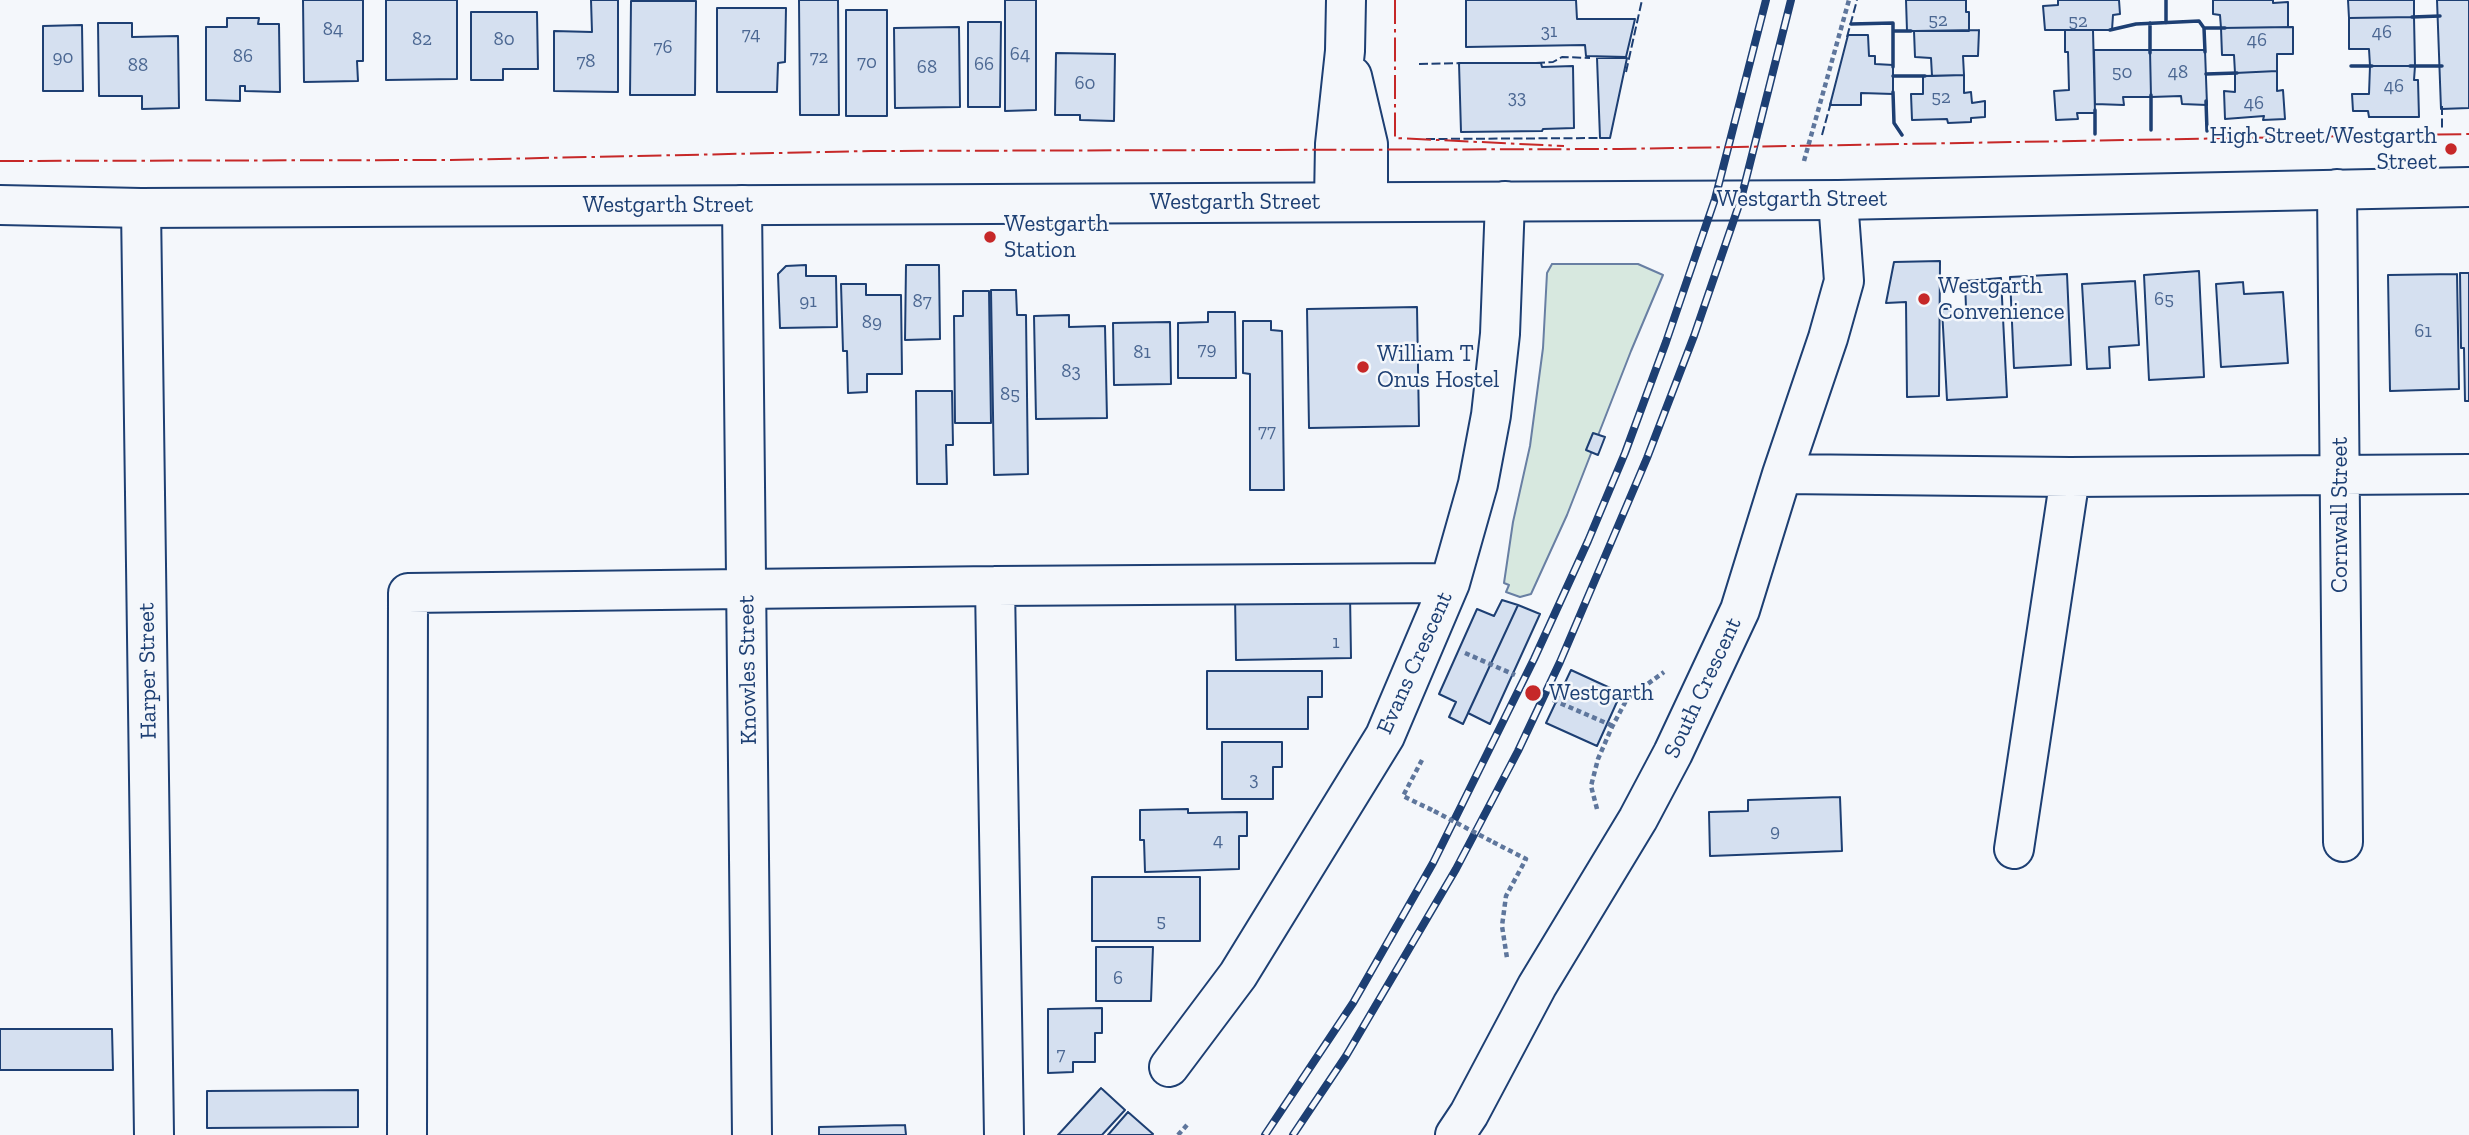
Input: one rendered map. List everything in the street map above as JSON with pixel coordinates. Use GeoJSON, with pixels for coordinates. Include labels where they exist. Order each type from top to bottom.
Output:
{"type":"FeatureCollection","features":[{"type":"Feature","properties":{"kind":"street"},"geometry":{"type":"LineString","coordinates":[[1346,0],[1345,51],[1368,144],[1351,202]]}},
{"type":"Feature","properties":{"kind":"street","name":"Westgarth Street"},"geometry":{"type":"LineString","coordinates":[[0,205],[141,208],[1838,200],[2469,187]]}},
{"type":"Feature","properties":{"kind":"street","name":"Cornwall Street"},"geometry":{"type":"LineString","coordinates":[[2337,189],[2343,842]]}},
{"type":"Feature","properties":{"kind":"street","name":"South Crescent"},"geometry":{"type":"LineString","coordinates":[[1455,1135],[1469,1114],[1537,986],[1638,820],[1673,753],[1740,610],[1844,281],[1838,200]]}},
{"type":"Feature","properties":{"kind":"street","name":"Evans Crescent"},"geometry":{"type":"LineString","coordinates":[[1169,1067],[1238,975],[1385,736],[1450,583],[1478,484],[1491,415],[1500,334],[1505,201]]}},
{"type":"Feature","properties":{"kind":"street","name":"Knowles Street"},"geometry":{"type":"LineString","coordinates":[[742,205],[752,1135]]}},
{"type":"Feature","properties":{"kind":"street","name":"Harper Street"},"geometry":{"type":"LineString","coordinates":[[141,208],[154,1135]]}},
{"type":"Feature","properties":{"kind":"street"},"geometry":{"type":"LineString","coordinates":[[1782,474],[2070,477],[2469,474]]}},
{"type":"Feature","properties":{"kind":"street"},"geometry":{"type":"LineString","coordinates":[[2014,849],[2070,477]]}},
{"type":"Feature","properties":{"kind":"street"},"geometry":{"type":"LineString","coordinates":[[407,1135],[408,593],[1450,583]]}},
{"type":"Feature","properties":{"kind":"street"},"geometry":{"type":"LineString","coordinates":[[995,586],[1004,1135]]}},
{"type":"Feature","properties":{"kind":"path"},"geometry":{"type":"LineString","coordinates":[[1793,200],[1849,0]]}},
{"type":"Feature","properties":{"kind":"path"},"geometry":{"type":"LineString","coordinates":[[1457,650],[1515,675]]}},
{"type":"Feature","properties":{"kind":"path"},"geometry":{"type":"LineString","coordinates":[[1598,812],[1591,786],[1598,759],[1613,726],[1627,699],[1664,672]]}},
{"type":"Feature","properties":{"kind":"path"},"geometry":{"type":"LineString","coordinates":[[1553,700],[1613,726]]}},
{"type":"Feature","properties":{"kind":"path"},"geometry":{"type":"LineString","coordinates":[[1425,753],[1404,796],[1527,859],[1506,895],[1502,926],[1508,966]]}},
{"type":"Feature","properties":{"kind":"path"},"geometry":{"type":"LineString","coordinates":[[1178,1135],[1187,1125]]}},
{"type":"Feature","properties":{"kind":"shaded area"},"geometry":{"type":"Polygon","coordinates":[[[1552,264],[1638,264],[1663,275],[1567,515],[1531,594],[1520,597],[1506,592],[1509,585],[1504,583],[1513,522],[1530,446],[1543,348],[1547,273],[1552,264]]]}},
{"type":"Feature","properties":{"kind":"building"},"geometry":{"type":"Polygon","coordinates":[[[303,0],[363,0],[363,61],[357,61],[358,81],[304,82],[303,0]]]}},
{"type":"Feature","properties":{"kind":"building"},"geometry":{"type":"Polygon","coordinates":[[[386,0],[457,0],[457,79],[386,80],[386,0]]]}},
{"type":"Feature","properties":{"kind":"building"},"geometry":{"type":"Polygon","coordinates":[[[591,0],[618,0],[618,92],[554,91],[554,31],[592,32],[591,0]]]}},
{"type":"Feature","properties":{"kind":"building"},"geometry":{"type":"Polygon","coordinates":[[[799,0],[838,0],[839,115],[800,115],[799,0]]]}},
{"type":"Feature","properties":{"kind":"building"},"geometry":{"type":"Polygon","coordinates":[[[1005,0],[1036,0],[1036,110],[1005,111],[1005,0]]]}},
{"type":"Feature","properties":{"kind":"building"},"geometry":{"type":"Polygon","coordinates":[[[1466,0],[1576,0],[1577,19],[1635,19],[1626,57],[1586,56],[1585,45],[1466,47],[1466,0]]]}},
{"type":"Feature","properties":{"kind":"building"},"geometry":{"type":"Polygon","coordinates":[[[1906,0],[1966,0],[1969,31],[1907,31],[1906,0]]]}},
{"type":"Feature","properties":{"kind":"building"},"geometry":{"type":"Polygon","coordinates":[[[2058,0],[2119,0],[2120,14],[2113,15],[2112,30],[2045,30],[2043,6],[2058,5],[2058,0]]]}},
{"type":"Feature","properties":{"kind":"building"},"geometry":{"type":"Polygon","coordinates":[[[2213,0],[2288,2],[2288,27],[2221,28],[2220,15],[2213,14],[2213,0]]]}},
{"type":"Feature","properties":{"kind":"building"},"geometry":{"type":"Polygon","coordinates":[[[2348,0],[2414,0],[2414,17],[2349,18],[2348,0]]]}},
{"type":"Feature","properties":{"kind":"building"},"geometry":{"type":"Polygon","coordinates":[[[2437,0],[2469,0],[2469,108],[2441,109],[2437,0]]]}},
{"type":"Feature","properties":{"kind":"building"},"geometry":{"type":"Polygon","coordinates":[[[631,1],[696,1],[695,95],[630,95],[631,1]]]}},
{"type":"Feature","properties":{"kind":"building"},"geometry":{"type":"Polygon","coordinates":[[[717,8],[786,8],[785,62],[778,63],[777,92],[717,92],[717,8]]]}},
{"type":"Feature","properties":{"kind":"building"},"geometry":{"type":"Polygon","coordinates":[[[846,10],[887,10],[887,116],[846,116],[846,10]]]}},
{"type":"Feature","properties":{"kind":"building"},"geometry":{"type":"Polygon","coordinates":[[[471,12],[537,12],[538,69],[503,69],[503,80],[471,80],[471,12]]]}},
{"type":"Feature","properties":{"kind":"building"},"geometry":{"type":"Polygon","coordinates":[[[2414,17],[2415,66],[2370,66],[2369,49],[2349,49],[2349,18],[2414,17]]]}},
{"type":"Feature","properties":{"kind":"building"},"geometry":{"type":"Polygon","coordinates":[[[227,18],[259,18],[258,24],[279,24],[280,92],[245,91],[245,86],[240,86],[240,101],[206,100],[206,27],[227,27],[227,18]]]}},
{"type":"Feature","properties":{"kind":"building"},"geometry":{"type":"Polygon","coordinates":[[[968,22],[1001,22],[1000,107],[968,107],[968,22]]]}},
{"type":"Feature","properties":{"kind":"building"},"geometry":{"type":"Polygon","coordinates":[[[98,23],[132,23],[132,37],[178,36],[179,108],[142,109],[142,96],[99,96],[98,23]]]}},
{"type":"Feature","properties":{"kind":"building"},"geometry":{"type":"Polygon","coordinates":[[[82,25],[83,91],[43,91],[43,26],[82,25]]]}},
{"type":"Feature","properties":{"kind":"building"},"geometry":{"type":"Polygon","coordinates":[[[959,27],[960,107],[895,108],[894,28],[959,27]]]}},
{"type":"Feature","properties":{"kind":"building"},"geometry":{"type":"Polygon","coordinates":[[[2293,27],[2293,54],[2277,54],[2277,71],[2235,73],[2234,55],[2222,55],[2221,28],[2293,27]]]}},
{"type":"Feature","properties":{"kind":"building"},"geometry":{"type":"Polygon","coordinates":[[[1979,30],[1978,56],[1963,56],[1964,75],[1932,76],[1931,58],[1915,57],[1914,31],[1979,30]]]}},
{"type":"Feature","properties":{"kind":"building"},"geometry":{"type":"Polygon","coordinates":[[[2065,30],[2093,30],[2095,113],[2077,113],[2078,119],[2056,120],[2054,91],[2069,90],[2065,30]]]}},
{"type":"Feature","properties":{"kind":"building"},"geometry":{"type":"Polygon","coordinates":[[[1848,35],[1868,35],[1869,56],[1875,56],[1875,64],[1893,65],[1893,94],[1861,93],[1861,105],[1830,105],[1848,35]]]}},
{"type":"Feature","properties":{"kind":"building"},"geometry":{"type":"Polygon","coordinates":[[[2094,50],[2150,50],[2151,97],[2123,97],[2124,105],[2095,104],[2094,50]]]}},
{"type":"Feature","properties":{"kind":"building"},"geometry":{"type":"Polygon","coordinates":[[[2150,50],[2205,50],[2207,105],[2182,104],[2181,96],[2151,97],[2150,50]]]}},
{"type":"Feature","properties":{"kind":"building"},"geometry":{"type":"Polygon","coordinates":[[[1056,53],[1115,54],[1114,121],[1080,120],[1080,115],[1055,115],[1056,53]]]}},
{"type":"Feature","properties":{"kind":"building"},"geometry":{"type":"Polygon","coordinates":[[[1597,58],[1627,58],[1610,138],[1600,138],[1597,58]]]}},
{"type":"Feature","properties":{"kind":"building"},"geometry":{"type":"Polygon","coordinates":[[[1459,63],[1541,63],[1542,67],[1573,66],[1574,128],[1461,132],[1459,63]]]}},
{"type":"Feature","properties":{"kind":"building"},"geometry":{"type":"Polygon","coordinates":[[[2370,66],[2415,66],[2419,117],[2369,117],[2368,111],[2353,111],[2352,94],[2369,94],[2370,66]]]}},
{"type":"Feature","properties":{"kind":"building"},"geometry":{"type":"Polygon","coordinates":[[[2277,71],[2277,91],[2283,90],[2285,119],[2263,120],[2264,116],[2225,119],[2224,91],[2235,92],[2235,73],[2277,71]]]}},
{"type":"Feature","properties":{"kind":"building"},"geometry":{"type":"Polygon","coordinates":[[[1964,75],[1964,93],[1971,92],[1972,103],[1985,101],[1985,117],[1971,118],[1971,122],[1948,123],[1947,119],[1912,120],[1911,94],[1923,94],[1923,76],[1964,75]]]}},
{"type":"Feature","properties":{"kind":"building"},"geometry":{"type":"Polygon","coordinates":[[[1940,261],[1939,396],[1907,397],[1906,302],[1886,303],[1894,262],[1940,261]]]}},
{"type":"Feature","properties":{"kind":"building"},"geometry":{"type":"Polygon","coordinates":[[[806,265],[806,276],[836,276],[837,327],[780,328],[778,274],[786,266],[806,265]]]}},
{"type":"Feature","properties":{"kind":"building"},"geometry":{"type":"Polygon","coordinates":[[[906,265],[939,265],[940,339],[905,340],[906,265]]]}},
{"type":"Feature","properties":{"kind":"building"},"geometry":{"type":"Polygon","coordinates":[[[2199,271],[2204,377],[2149,380],[2144,275],[2199,271]]]}},
{"type":"Feature","properties":{"kind":"building"},"geometry":{"type":"Polygon","coordinates":[[[2460,273],[2469,273],[2469,401],[2465,401],[2464,348],[2461,348],[2460,273]]]}},
{"type":"Feature","properties":{"kind":"building"},"geometry":{"type":"Polygon","coordinates":[[[2067,274],[2071,365],[2014,368],[2010,277],[2067,274]]]}},
{"type":"Feature","properties":{"kind":"building"},"geometry":{"type":"Polygon","coordinates":[[[2457,274],[2459,389],[2390,391],[2388,275],[2457,274]]]}},
{"type":"Feature","properties":{"kind":"building"},"geometry":{"type":"Polygon","coordinates":[[[2001,278],[2007,397],[1947,400],[1942,309],[1966,308],[1965,281],[2001,278]]]}},
{"type":"Feature","properties":{"kind":"building"},"geometry":{"type":"Polygon","coordinates":[[[2135,281],[2139,345],[2109,347],[2110,368],[2087,369],[2082,284],[2135,281]]]}},
{"type":"Feature","properties":{"kind":"building"},"geometry":{"type":"Polygon","coordinates":[[[2243,282],[2244,294],[2283,292],[2288,363],[2221,367],[2216,284],[2243,282]]]}},
{"type":"Feature","properties":{"kind":"building"},"geometry":{"type":"Polygon","coordinates":[[[841,284],[866,284],[866,295],[901,295],[902,374],[867,374],[867,392],[848,393],[847,351],[843,351],[841,284]]]}},
{"type":"Feature","properties":{"kind":"building"},"geometry":{"type":"Polygon","coordinates":[[[991,290],[1016,290],[1017,315],[1026,315],[1028,474],[994,475],[991,290]]]}},
{"type":"Feature","properties":{"kind":"building"},"geometry":{"type":"Polygon","coordinates":[[[963,291],[989,291],[991,423],[955,423],[954,316],[963,316],[963,291]]]}},
{"type":"Feature","properties":{"kind":"building","name":"William T Onus Hostel"},"geometry":{"type":"Polygon","coordinates":[[[1417,307],[1419,426],[1309,428],[1307,309],[1417,307]]]}},
{"type":"Feature","properties":{"kind":"building"},"geometry":{"type":"Polygon","coordinates":[[[1208,312],[1235,312],[1236,378],[1178,378],[1178,323],[1208,322],[1208,312]]]}},
{"type":"Feature","properties":{"kind":"building"},"geometry":{"type":"Polygon","coordinates":[[[1069,315],[1069,327],[1105,326],[1107,418],[1036,419],[1034,316],[1069,315]]]}},
{"type":"Feature","properties":{"kind":"building"},"geometry":{"type":"Polygon","coordinates":[[[1243,321],[1271,321],[1271,330],[1282,331],[1284,490],[1250,490],[1250,374],[1243,373],[1243,321]]]}},
{"type":"Feature","properties":{"kind":"building"},"geometry":{"type":"Polygon","coordinates":[[[1170,322],[1171,384],[1114,385],[1113,323],[1170,322]]]}},
{"type":"Feature","properties":{"kind":"building"},"geometry":{"type":"Polygon","coordinates":[[[916,391],[952,391],[953,445],[946,445],[947,484],[917,484],[916,391]]]}},
{"type":"Feature","properties":{"kind":"building"},"geometry":{"type":"Polygon","coordinates":[[[1593,433],[1605,437],[1598,455],[1586,450],[1593,433]]]}},
{"type":"Feature","properties":{"kind":"building"},"geometry":{"type":"Polygon","coordinates":[[[1350,594],[1351,658],[1236,660],[1235,595],[1350,594]]]}},
{"type":"Feature","properties":{"kind":"building"},"geometry":{"type":"Polygon","coordinates":[[[1502,600],[1518,605],[1463,724],[1449,717],[1456,702],[1439,694],[1477,609],[1494,616],[1502,600]]]}},
{"type":"Feature","properties":{"kind":"building"},"geometry":{"type":"Polygon","coordinates":[[[1518,605],[1540,614],[1490,724],[1468,713],[1518,605]]]}},
{"type":"Feature","properties":{"kind":"building"},"geometry":{"type":"Polygon","coordinates":[[[1571,670],[1621,693],[1597,746],[1546,723],[1571,670]]]}},
{"type":"Feature","properties":{"kind":"building"},"geometry":{"type":"Polygon","coordinates":[[[1207,671],[1322,671],[1322,697],[1308,697],[1308,729],[1207,729],[1207,671]]]}},
{"type":"Feature","properties":{"kind":"building"},"geometry":{"type":"Polygon","coordinates":[[[1222,742],[1282,742],[1282,767],[1273,767],[1273,799],[1222,799],[1222,742]]]}},
{"type":"Feature","properties":{"kind":"building"},"geometry":{"type":"Polygon","coordinates":[[[1840,797],[1842,851],[1710,856],[1709,812],[1748,811],[1748,800],[1840,797]]]}},
{"type":"Feature","properties":{"kind":"building"},"geometry":{"type":"Polygon","coordinates":[[[1188,809],[1188,813],[1247,812],[1247,836],[1239,836],[1239,869],[1145,872],[1144,840],[1140,840],[1140,810],[1188,809]]]}},
{"type":"Feature","properties":{"kind":"building"},"geometry":{"type":"Polygon","coordinates":[[[1092,877],[1200,877],[1200,941],[1092,941],[1092,877]]]}},
{"type":"Feature","properties":{"kind":"building"},"geometry":{"type":"Polygon","coordinates":[[[1096,947],[1153,947],[1151,1001],[1096,1001],[1096,947]]]}},
{"type":"Feature","properties":{"kind":"building"},"geometry":{"type":"Polygon","coordinates":[[[1102,1008],[1102,1033],[1095,1033],[1095,1062],[1073,1062],[1073,1072],[1048,1073],[1048,1009],[1102,1008]]]}},
{"type":"Feature","properties":{"kind":"building"},"geometry":{"type":"Polygon","coordinates":[[[0,1029],[112,1029],[113,1070],[0,1070],[0,1029]]]}},
{"type":"Feature","properties":{"kind":"building"},"geometry":{"type":"Polygon","coordinates":[[[1101,1088],[1125,1110],[1102,1135],[1058,1135],[1101,1088]]]}},
{"type":"Feature","properties":{"kind":"building"},"geometry":{"type":"Polygon","coordinates":[[[358,1090],[358,1127],[207,1128],[207,1091],[358,1090]]]}},
{"type":"Feature","properties":{"kind":"building"},"geometry":{"type":"Polygon","coordinates":[[[1128,1112],[1153,1134],[1108,1135],[1128,1112]]]}},
{"type":"Feature","properties":{"kind":"building"},"geometry":{"type":"Polygon","coordinates":[[[905,1125],[906,1135],[819,1135],[819,1127],[905,1125]]]}},
{"type":"Feature","properties":{"kind":"railway"},"geometry":{"type":"LineString","coordinates":[[1265,1135],[1353,1003],[1433,863],[1534,659],[1588,541],[1625,453],[1715,199],[1766,0]]}},
{"type":"Feature","properties":{"kind":"railway"},"geometry":{"type":"LineString","coordinates":[[1293,1135],[1346,1056],[1456,869],[1518,751],[1560,662],[1647,458],[1694,336],[1741,199],[1791,0]]}},
{"type":"Feature","properties":{"kind":"fence"},"geometry":{"type":"LineString","coordinates":[[1626,72],[1642,0]]}},
{"type":"Feature","properties":{"kind":"fence"},"geometry":{"type":"LineString","coordinates":[[1847,37],[1857,0]]}},
{"type":"Feature","properties":{"kind":"fence"},"geometry":{"type":"LineString","coordinates":[[1536,63],[1553,62],[1562,57],[1590,58]]}},
{"type":"Feature","properties":{"kind":"fence"},"geometry":{"type":"LineString","coordinates":[[1419,64],[1462,63]]}},
{"type":"Feature","properties":{"kind":"fence"},"geometry":{"type":"LineString","coordinates":[[1822,135],[1831,102]]}},
{"type":"Feature","properties":{"kind":"fence"},"geometry":{"type":"LineString","coordinates":[[2442,106],[2442,130]]}},
{"type":"Feature","properties":{"kind":"fence"},"geometry":{"type":"LineString","coordinates":[[1426,139],[1605,138]]}},
{"type":"Feature","properties":{"kind":"wall"},"geometry":{"type":"LineString","coordinates":[[2166,0],[2166,23]]}},
{"type":"Feature","properties":{"kind":"wall"},"geometry":{"type":"LineString","coordinates":[[2412,17],[2440,16]]}},
{"type":"Feature","properties":{"kind":"wall"},"geometry":{"type":"LineString","coordinates":[[2110,30],[2136,24],[2199,21],[2204,28],[2225,28]]}},
{"type":"Feature","properties":{"kind":"wall"},"geometry":{"type":"LineString","coordinates":[[1851,24],[1893,23],[1893,67]]}},
{"type":"Feature","properties":{"kind":"wall"},"geometry":{"type":"LineString","coordinates":[[2150,23],[2150,53]]}},
{"type":"Feature","properties":{"kind":"wall"},"geometry":{"type":"LineString","coordinates":[[2204,28],[2205,52]]}},
{"type":"Feature","properties":{"kind":"wall"},"geometry":{"type":"LineString","coordinates":[[1893,31],[1911,31]]}},
{"type":"Feature","properties":{"kind":"wall"},"geometry":{"type":"LineString","coordinates":[[2351,66],[2372,66]]}},
{"type":"Feature","properties":{"kind":"wall"},"geometry":{"type":"LineString","coordinates":[[2410,66],[2442,66]]}},
{"type":"Feature","properties":{"kind":"wall"},"geometry":{"type":"LineString","coordinates":[[2206,74],[2237,73]]}},
{"type":"Feature","properties":{"kind":"wall"},"geometry":{"type":"LineString","coordinates":[[1893,76],[1925,76]]}},
{"type":"Feature","properties":{"kind":"wall"},"geometry":{"type":"LineString","coordinates":[[1893,92],[1894,123],[1902,135]]}},
{"type":"Feature","properties":{"kind":"wall"},"geometry":{"type":"LineString","coordinates":[[2151,95],[2151,130]]}},
{"type":"Feature","properties":{"kind":"wall"},"geometry":{"type":"LineString","coordinates":[[2206,101],[2207,131]]}},
{"type":"Feature","properties":{"kind":"wall"},"geometry":{"type":"LineString","coordinates":[[2095,110],[2095,134]]}},
{"type":"Feature","properties":{"kind":"power"},"geometry":{"type":"LineString","coordinates":[[1395,0],[1395,138],[1564,146]]}},
{"type":"Feature","properties":{"kind":"power"},"geometry":{"type":"LineString","coordinates":[[0,161],[449,160],[871,151],[1620,149],[2469,134]]}},
{"type":"Feature","properties":{"kind":"place","name":"High Street/Westgarth Street"},"geometry":{"type":"Point","coordinates":[2451,149]}},
{"type":"Feature","properties":{"kind":"place","name":"Westgarth Station"},"geometry":{"type":"Point","coordinates":[990,237]}},
{"type":"Feature","properties":{"kind":"place","name":"Westgarth Convenience"},"geometry":{"type":"Point","coordinates":[1924,299]}},
{"type":"Feature","properties":{"kind":"place","name":"William T Onus Hostel"},"geometry":{"type":"Point","coordinates":[1363,367]}},
{"type":"Feature","properties":{"kind":"place","name":"Westgarth"},"geometry":{"type":"Point","coordinates":[1533,693]}}]}
